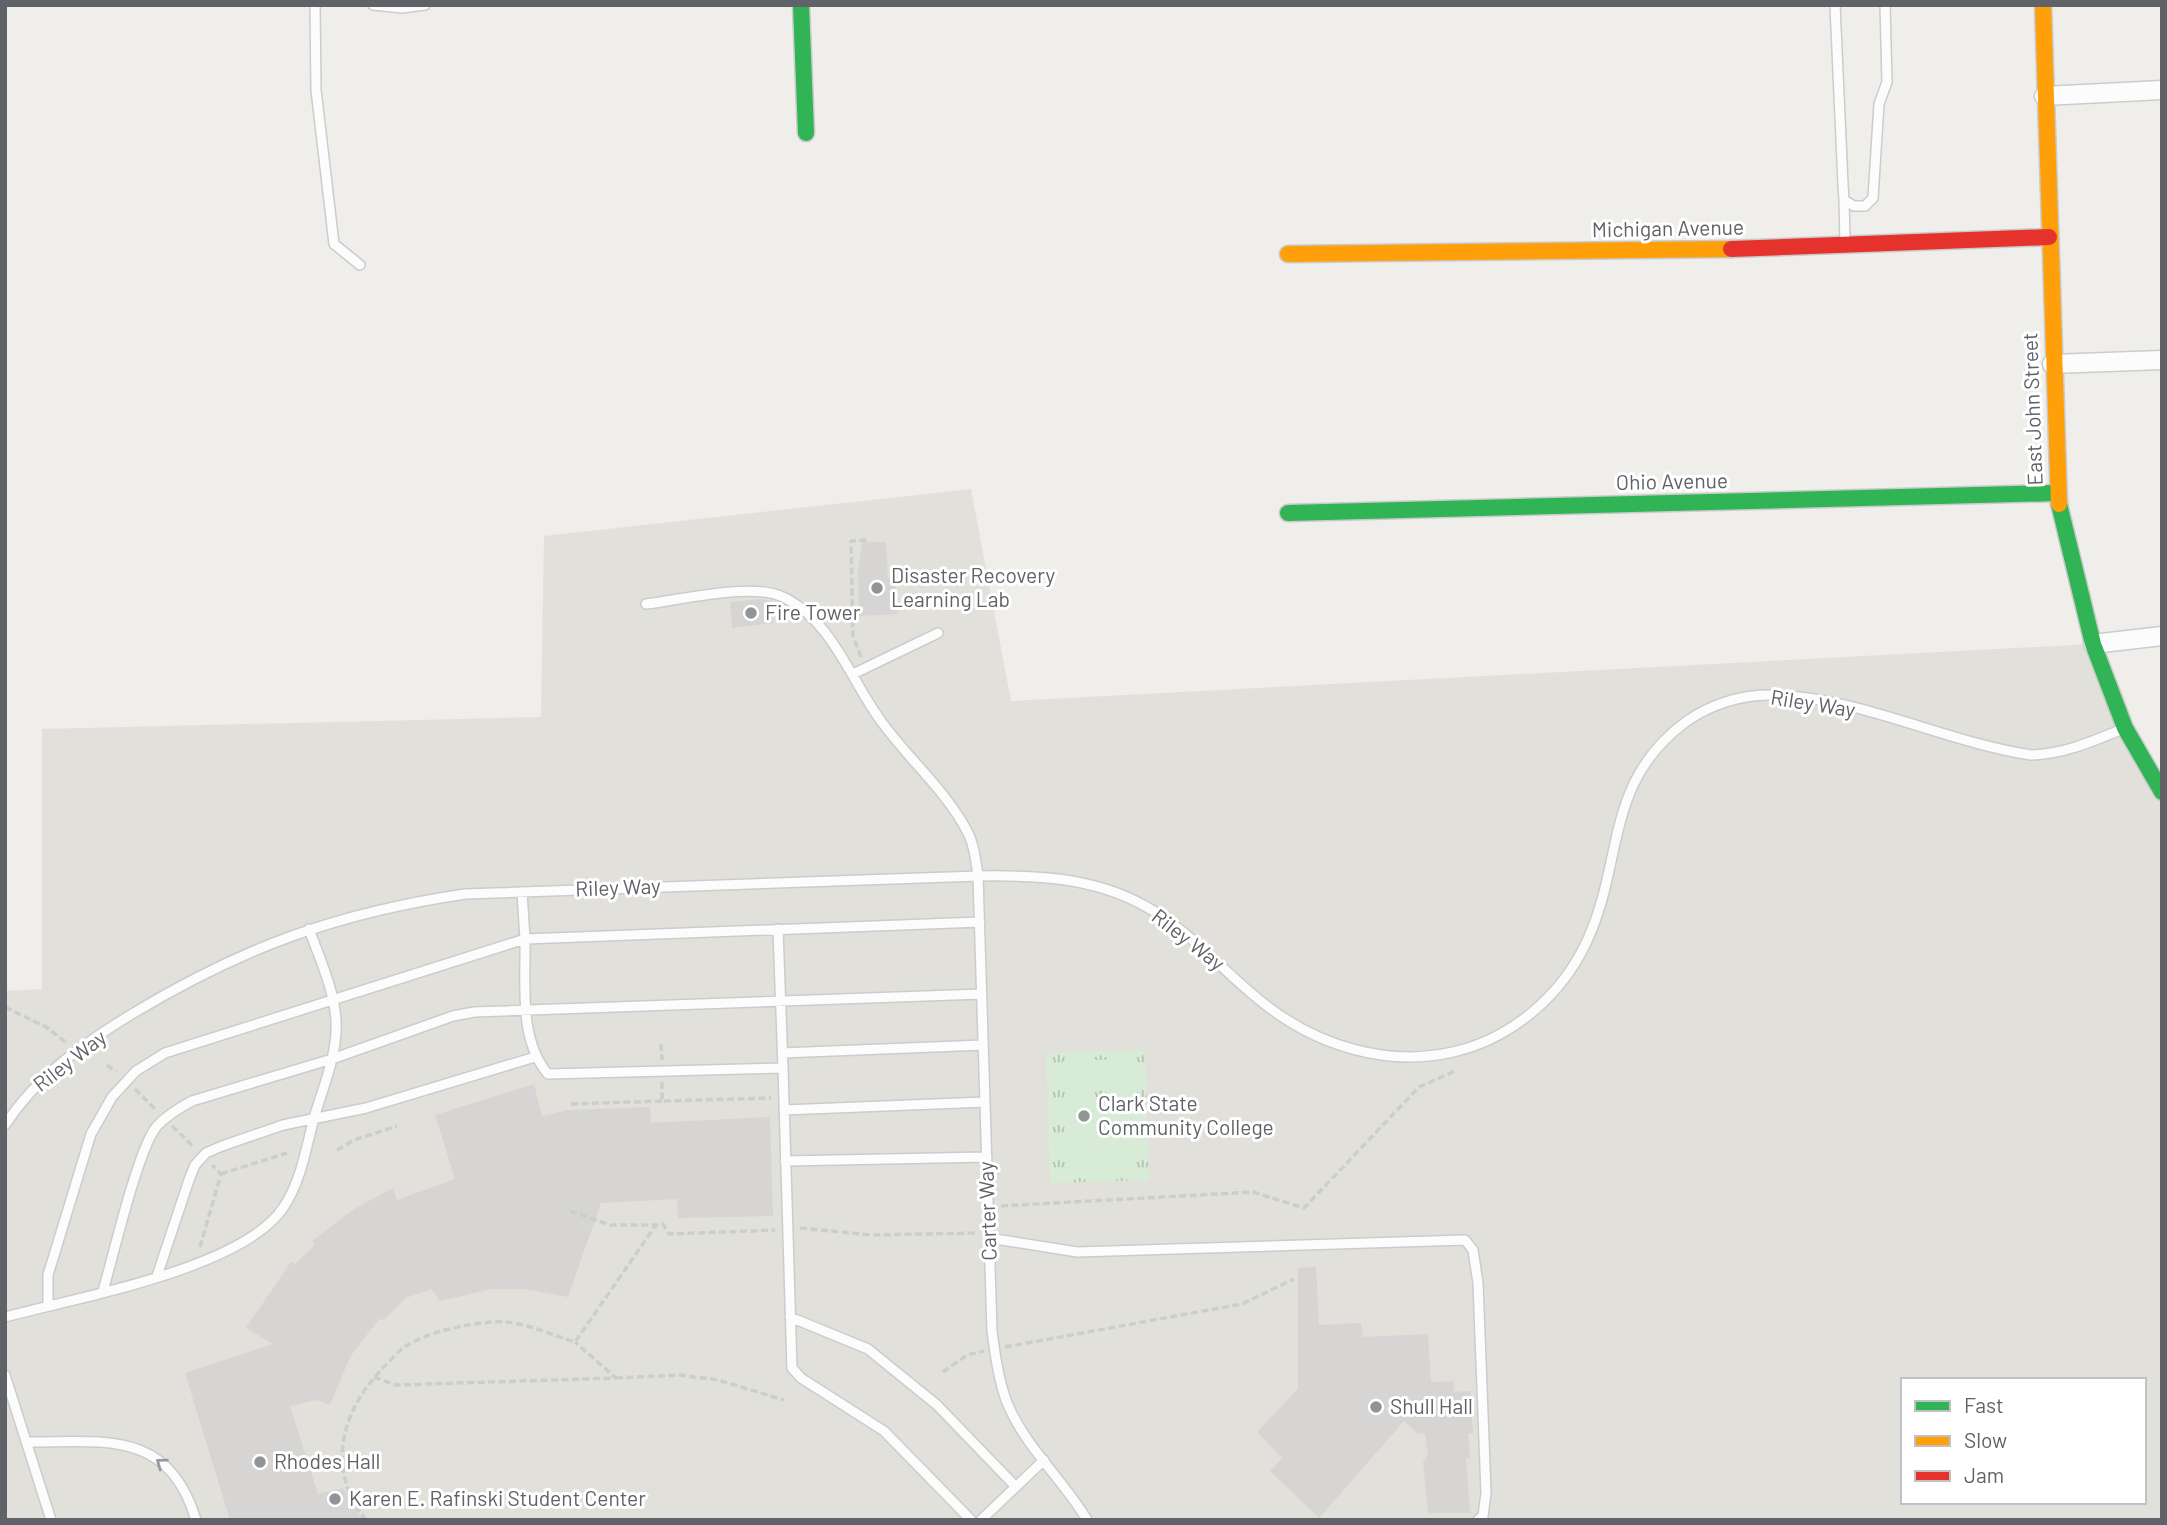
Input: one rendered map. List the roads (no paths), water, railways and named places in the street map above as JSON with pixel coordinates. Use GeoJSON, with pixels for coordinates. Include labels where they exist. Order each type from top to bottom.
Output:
{"type":"FeatureCollection","features":[{"type":"Feature","properties":{"kind":"street"},"geometry":{"type":"LineString","coordinates":[[801,5],[806,133]]}},
{"type":"Feature","properties":{"kind":"street","name":"East John Street"},"geometry":{"type":"LineString","coordinates":[[2043,5],[2056,493],[2093,644],[2125,728],[2162,792]]}},
{"type":"Feature","properties":{"kind":"street"},"geometry":{"type":"LineString","coordinates":[[2044,96],[2162,90]]}},
{"type":"Feature","properties":{"kind":"street","name":"Michigan Avenue"},"geometry":{"type":"LineString","coordinates":[[1288,254],[1845,246],[2049,237]]}},
{"type":"Feature","properties":{"kind":"street"},"geometry":{"type":"LineString","coordinates":[[2052,363],[2162,360]]}},
{"type":"Feature","properties":{"kind":"street","name":"Ohio Avenue"},"geometry":{"type":"LineString","coordinates":[[1289,513],[2056,493]]}},
{"type":"Feature","properties":{"kind":"street"},"geometry":{"type":"LineString","coordinates":[[2093,644],[2162,636]]}},
{"type":"Feature","properties":{"kind":"lane"},"geometry":{"type":"LineString","coordinates":[[315,5],[316,90],[334,244],[360,265]]}},
{"type":"Feature","properties":{"kind":"lane"},"geometry":{"type":"LineString","coordinates":[[373,5],[402,8],[425,5]]}},
{"type":"Feature","properties":{"kind":"lane"},"geometry":{"type":"LineString","coordinates":[[1835,5],[1845,246]]}},
{"type":"Feature","properties":{"kind":"lane"},"geometry":{"type":"LineString","coordinates":[[1844,200],[1854,206],[1865,206],[1873,198],[1879,104],[1887,82],[1885,5]]}},
{"type":"Feature","properties":{"kind":"lane","name":"Carter Way"},"geometry":{"type":"LineString","coordinates":[[646,604],[751,591],[782,597],[808,616],[826,636],[853,674],[880,720],[955,812],[969,835],[978,876],[995,1349],[1007,1402],[1087,1520]]}},
{"type":"Feature","properties":{"kind":"lane"},"geometry":{"type":"LineString","coordinates":[[853,674],[938,633]]}},
{"type":"Feature","properties":{"kind":"lane","name":"Riley Way"},"geometry":{"type":"LineString","coordinates":[[5,1125],[35,1087],[77,1051],[184,983],[239,955],[309,929],[407,903],[465,894],[978,876],[1035,875],[1076,881],[1119,894],[1174,924],[1266,1005],[1297,1026],[1358,1051],[1385,1056],[1419,1057],[1453,1052],[1481,1043],[1511,1027],[1555,992],[1572,971],[1600,905],[1616,832],[1638,773],[1673,731],[1707,710],[1745,697],[1769,695],[1809,699],[2007,752],[2031,755],[2054,754],[2077,748],[2125,728]]}},
{"type":"Feature","properties":{"kind":"lane"},"geometry":{"type":"LineString","coordinates":[[522,892],[528,1033],[535,1057],[548,1074],[783,1068]]}},
{"type":"Feature","properties":{"kind":"lane"},"geometry":{"type":"LineString","coordinates":[[48,1306],[48,1275],[91,1134],[112,1097],[136,1071],[165,1053],[525,939],[979,922]]}},
{"type":"Feature","properties":{"kind":"lane"},"geometry":{"type":"LineString","coordinates":[[5,1317],[157,1276],[217,1256],[250,1239],[282,1209],[303,1163],[332,1059],[336,1020],[309,929]]}},
{"type":"Feature","properties":{"kind":"lane"},"geometry":{"type":"LineString","coordinates":[[778,929],[792,1368],[801,1378],[884,1431],[971,1520]]}},
{"type":"Feature","properties":{"kind":"lane"},"geometry":{"type":"LineString","coordinates":[[103,1291],[144,1153],[155,1128],[192,1101],[332,1059],[453,1016],[527,1009],[982,994]]}},
{"type":"Feature","properties":{"kind":"lane"},"geometry":{"type":"LineString","coordinates":[[782,1053],[983,1045]]}},
{"type":"Feature","properties":{"kind":"lane"},"geometry":{"type":"LineString","coordinates":[[157,1276],[189,1180],[195,1165],[204,1156],[222,1146],[315,1117],[366,1108],[535,1057]]}},
{"type":"Feature","properties":{"kind":"lane"},"geometry":{"type":"LineString","coordinates":[[784,1110],[985,1101]]}},
{"type":"Feature","properties":{"kind":"lane"},"geometry":{"type":"LineString","coordinates":[[785,1161],[987,1157]]}},
{"type":"Feature","properties":{"kind":"lane"},"geometry":{"type":"LineString","coordinates":[[989,1238],[1077,1252],[1465,1240],[1473,1250],[1478,1283],[1486,1493],[1483,1516],[1478,1520]]}},
{"type":"Feature","properties":{"kind":"lane"},"geometry":{"type":"LineString","coordinates":[[790,1317],[867,1349],[937,1405],[1016,1487]]}},
{"type":"Feature","properties":{"kind":"lane"},"geometry":{"type":"LineString","coordinates":[[5,1375],[51,1520]]}},
{"type":"Feature","properties":{"kind":"lane"},"geometry":{"type":"LineString","coordinates":[[27,1442],[101,1442],[137,1447],[169,1466],[190,1499],[195,1520]]}},
{"type":"Feature","properties":{"kind":"lane"},"geometry":{"type":"LineString","coordinates":[[981,1520],[1044,1460]]}},
{"type":"Feature","properties":{"kind":"place","name":"Disaster Recovery Learning Lab"},"geometry":{"type":"Point","coordinates":[877,588]}},
{"type":"Feature","properties":{"kind":"place","name":"Fire Tower"},"geometry":{"type":"Point","coordinates":[751,613]}},
{"type":"Feature","properties":{"kind":"place","name":"Clark State Community College"},"geometry":{"type":"Point","coordinates":[1084,1116]}},
{"type":"Feature","properties":{"kind":"place","name":"Shull Hall"},"geometry":{"type":"Point","coordinates":[1376,1407]}},
{"type":"Feature","properties":{"kind":"place","name":"Rhodes Hall"},"geometry":{"type":"Point","coordinates":[260,1462]}},
{"type":"Feature","properties":{"kind":"place","name":"Karen E. Rafinski Student Center"},"geometry":{"type":"Point","coordinates":[335,1499]}}]}
